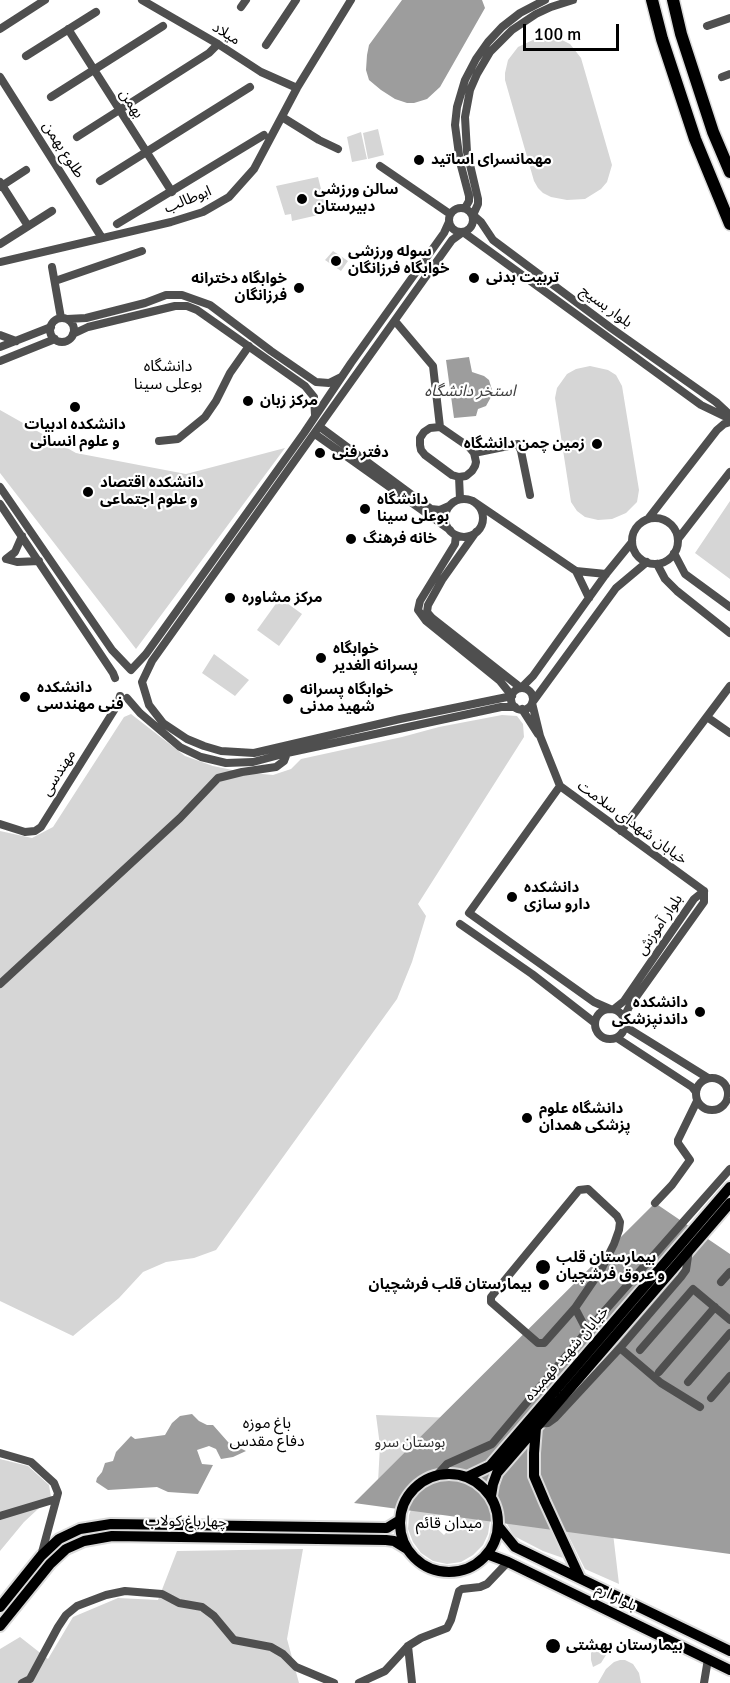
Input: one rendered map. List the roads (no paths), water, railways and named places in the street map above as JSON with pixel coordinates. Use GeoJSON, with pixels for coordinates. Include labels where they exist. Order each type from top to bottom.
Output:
{"type":"FeatureCollection","features":[{"type":"Feature","properties":{"kind":"highway"},"geometry":{"type":"LineString","coordinates":[[652,0],[694,139],[726,201],[730,224]]}},
{"type":"Feature","properties":{"kind":"highway"},"geometry":{"type":"LineString","coordinates":[[674,1],[681,34],[713,132],[730,172]]}},
{"type":"Feature","properties":{"kind":"main road","name":"خیابان شهید فهمیده"},"geometry":{"type":"LineString","coordinates":[[467,1477],[490,1466],[730,1187]]}},
{"type":"Feature","properties":{"kind":"main road","name":"خیابان شهید فهمیده"},"geometry":{"type":"LineString","coordinates":[[491,1496],[497,1473],[730,1203]]}},
{"type":"Feature","properties":{"kind":"main road"},"geometry":{"type":"LineString","coordinates":[[537,1426],[534,1476],[580,1578]]}},
{"type":"Feature","properties":{"kind":"main road"},"geometry":{"type":"LineString","coordinates":[[452,1474],[467,1477],[481,1485],[491,1496],[497,1511],[498,1526],[495,1541],[487,1554],[468,1568],[446,1572],[431,1569],[417,1561],[407,1550],[401,1535],[400,1520],[403,1505],[411,1491],[423,1481],[437,1475],[452,1474]]}},
{"type":"Feature","properties":{"kind":"main road","name":"چهارباغ کولاب"},"geometry":{"type":"LineString","coordinates":[[0,1607],[41,1556],[59,1539],[80,1529],[111,1524],[387,1528],[400,1520]]}},
{"type":"Feature","properties":{"kind":"main road","name":"بلوار ارم"},"geometry":{"type":"LineString","coordinates":[[498,1526],[515,1547],[730,1651]]}},
{"type":"Feature","properties":{"kind":"main road","name":"چهارباغ کولاب"},"geometry":{"type":"LineString","coordinates":[[0,1626],[50,1564],[66,1549],[84,1541],[112,1536],[386,1540],[394,1541],[407,1550]]}},
{"type":"Feature","properties":{"kind":"main road"},"geometry":{"type":"LineString","coordinates":[[508,1562],[515,1547]]}},
{"type":"Feature","properties":{"kind":"main road","name":"بلوار ارم"},"geometry":{"type":"LineString","coordinates":[[487,1554],[508,1562],[730,1670]]}},
{"type":"Feature","properties":{"kind":"street"},"geometry":{"type":"LineString","coordinates":[[0,29],[45,0]]}},
{"type":"Feature","properties":{"kind":"street","name":"میلاد"},"geometry":{"type":"LineString","coordinates":[[142,0],[261,72],[297,88]]}},
{"type":"Feature","properties":{"kind":"street"},"geometry":{"type":"LineString","coordinates":[[266,45],[296,0]]}},
{"type":"Feature","properties":{"kind":"street"},"geometry":{"type":"LineString","coordinates":[[465,208],[469,196],[460,162],[455,125],[457,107],[465,80],[479,54],[502,27],[520,13],[545,0]]}},
{"type":"Feature","properties":{"kind":"street"},"geometry":{"type":"LineString","coordinates":[[573,0],[536,14],[512,30],[490,52],[470,90],[465,117],[467,152],[478,199],[472,226],[452,240],[152,661],[142,682],[149,705],[163,723],[187,739],[204,746],[241,753],[286,749],[501,707],[528,708],[616,588],[647,562]]}},
{"type":"Feature","properties":{"kind":"street","name":"ابوطالب"},"geometry":{"type":"LineString","coordinates":[[0,262],[171,222],[203,212],[229,197],[254,169],[347,1]]}},
{"type":"Feature","properties":{"kind":"street"},"geometry":{"type":"LineString","coordinates":[[26,56],[96,12]]}},
{"type":"Feature","properties":{"kind":"street"},"geometry":{"type":"LineString","coordinates":[[707,26],[730,18]]}},
{"type":"Feature","properties":{"kind":"street"},"geometry":{"type":"LineString","coordinates":[[51,97],[163,26]]}},
{"type":"Feature","properties":{"kind":"street","name":"بهمن"},"geometry":{"type":"LineString","coordinates":[[68,29],[172,192]]}},
{"type":"Feature","properties":{"kind":"street"},"geometry":{"type":"LineString","coordinates":[[77,137],[210,53],[218,44]]}},
{"type":"Feature","properties":{"kind":"street","name":"طلوع بهمن"},"geometry":{"type":"LineString","coordinates":[[0,77],[102,238]]}},
{"type":"Feature","properties":{"kind":"street"},"geometry":{"type":"LineString","coordinates":[[100,181],[250,87]]}},
{"type":"Feature","properties":{"kind":"street"},"geometry":{"type":"LineString","coordinates":[[282,117],[338,149]]}},
{"type":"Feature","properties":{"kind":"street"},"geometry":{"type":"LineString","coordinates":[[117,224],[264,135]]}},
{"type":"Feature","properties":{"kind":"street"},"geometry":{"type":"LineString","coordinates":[[380,166],[449,218],[452,229],[462,232]]}},
{"type":"Feature","properties":{"kind":"street"},"geometry":{"type":"LineString","coordinates":[[26,170],[1,185],[28,226]]}},
{"type":"Feature","properties":{"kind":"street"},"geometry":{"type":"LineString","coordinates":[[0,487],[112,650],[131,670],[146,654],[444,234],[449,218],[456,208],[465,208],[473,215]]}},
{"type":"Feature","properties":{"kind":"street"},"geometry":{"type":"LineString","coordinates":[[0,244],[52,211]]}},
{"type":"Feature","properties":{"kind":"street","name":"بلوار بسیج"},"geometry":{"type":"LineString","coordinates":[[473,215],[481,222],[493,240],[611,328],[716,402],[730,419]]}},
{"type":"Feature","properties":{"kind":"street","name":"بلوار بسیج"},"geometry":{"type":"LineString","coordinates":[[462,232],[701,405],[730,419]]}},
{"type":"Feature","properties":{"kind":"street"},"geometry":{"type":"LineString","coordinates":[[55,280],[142,251]]}},
{"type":"Feature","properties":{"kind":"street"},"geometry":{"type":"LineString","coordinates":[[52,267],[64,319],[74,327],[73,334]]}},
{"type":"Feature","properties":{"kind":"street"},"geometry":{"type":"LineString","coordinates":[[315,417],[314,397],[305,386],[197,310],[187,306],[175,306],[88,327],[73,334],[65,341],[56,339],[51,334],[51,327],[55,321],[86,318],[166,295],[182,295],[210,305],[316,382],[329,383],[342,377]]}},
{"type":"Feature","properties":{"kind":"street"},"geometry":{"type":"LineString","coordinates":[[394,321],[433,366],[440,427]]}},
{"type":"Feature","properties":{"kind":"street"},"geometry":{"type":"LineString","coordinates":[[0,347],[51,327]]}},
{"type":"Feature","properties":{"kind":"street"},"geometry":{"type":"LineString","coordinates":[[0,335],[16,341]]}},
{"type":"Feature","properties":{"kind":"street"},"geometry":{"type":"LineString","coordinates":[[0,361],[56,339]]}},
{"type":"Feature","properties":{"kind":"street"},"geometry":{"type":"LineString","coordinates":[[159,441],[178,439],[205,417],[230,373],[249,346]]}},
{"type":"Feature","properties":{"kind":"street"},"geometry":{"type":"LineString","coordinates":[[519,708],[512,702],[515,691],[533,676],[606,574],[632,542],[638,526],[648,519],[719,428],[730,419]]}},
{"type":"Feature","properties":{"kind":"street"},"geometry":{"type":"LineString","coordinates":[[440,427],[474,453],[476,462],[472,471],[466,476],[459,477],[452,475],[425,455],[421,450],[420,438],[430,428],[440,427]]}},
{"type":"Feature","properties":{"kind":"street"},"geometry":{"type":"LineString","coordinates":[[317,430],[431,509],[440,510],[460,499],[473,501],[576,571],[606,574]]}},
{"type":"Feature","properties":{"kind":"street"},"geometry":{"type":"LineString","coordinates":[[317,430],[453,532],[466,536],[476,532]]}},
{"type":"Feature","properties":{"kind":"street"},"geometry":{"type":"LineString","coordinates":[[474,453],[518,444],[530,495]]}},
{"type":"Feature","properties":{"kind":"street"},"geometry":{"type":"LineString","coordinates":[[678,539],[730,472]]}},
{"type":"Feature","properties":{"kind":"street"},"geometry":{"type":"LineString","coordinates":[[459,477],[460,499]]}},
{"type":"Feature","properties":{"kind":"street"},"geometry":{"type":"LineString","coordinates":[[473,501],[483,516],[480,528],[442,580],[428,605],[427,612],[521,688],[527,689],[532,694],[532,703]]}},
{"type":"Feature","properties":{"kind":"street"},"geometry":{"type":"LineString","coordinates":[[0,504],[115,678]]}},
{"type":"Feature","properties":{"kind":"street"},"geometry":{"type":"LineString","coordinates":[[449,506],[445,518],[453,532],[455,544],[420,601],[418,610],[426,621],[500,681],[512,696]]}},
{"type":"Feature","properties":{"kind":"street"},"geometry":{"type":"LineString","coordinates":[[632,542],[635,552],[647,562],[657,564],[664,562],[674,553],[678,539],[675,530],[664,520],[648,519]]}},
{"type":"Feature","properties":{"kind":"street"},"geometry":{"type":"LineString","coordinates":[[3,560],[15,552],[22,536]]}},
{"type":"Feature","properties":{"kind":"street"},"geometry":{"type":"LineString","coordinates":[[674,553],[685,574],[730,607]]}},
{"type":"Feature","properties":{"kind":"street"},"geometry":{"type":"LineString","coordinates":[[3,560],[39,561]]}},
{"type":"Feature","properties":{"kind":"street"},"geometry":{"type":"LineString","coordinates":[[657,564],[677,591],[730,633]]}},
{"type":"Feature","properties":{"kind":"street"},"geometry":{"type":"LineString","coordinates":[[576,571],[589,598]]}},
{"type":"Feature","properties":{"kind":"street"},"geometry":{"type":"LineString","coordinates":[[621,831],[730,686]]}},
{"type":"Feature","properties":{"kind":"street"},"geometry":{"type":"LineString","coordinates":[[286,749],[400,719],[512,696]]}},
{"type":"Feature","properties":{"kind":"street","name":"مهندسی"},"geometry":{"type":"LineString","coordinates":[[0,824],[25,832],[35,831],[41,827],[124,697],[180,747],[201,757],[226,763],[253,762],[286,749]]}},
{"type":"Feature","properties":{"kind":"street","name":"خیابان شهدای سلامت"},"geometry":{"type":"LineString","coordinates":[[532,703],[540,736],[560,786],[704,891]]}},
{"type":"Feature","properties":{"kind":"street","name":"خیابان شهدای سلامت"},"geometry":{"type":"LineString","coordinates":[[519,708],[540,736]]}},
{"type":"Feature","properties":{"kind":"street"},"geometry":{"type":"LineString","coordinates":[[707,717],[730,733]]}},
{"type":"Feature","properties":{"kind":"street"},"geometry":{"type":"LineString","coordinates":[[0,984],[180,818],[219,778],[276,767],[284,761],[286,749]]}},
{"type":"Feature","properties":{"kind":"street"},"geometry":{"type":"LineString","coordinates":[[560,786],[469,913],[594,1002],[612,1009],[624,1018],[629,1029],[708,1078],[718,1079],[725,1084],[729,1089],[728,1104],[713,1111],[703,1108],[692,1087],[617,1038]]}},
{"type":"Feature","properties":{"kind":"street","name":"بلوار آموزش"},"geometry":{"type":"LineString","coordinates":[[612,1009],[624,1001],[704,902],[704,891]]}},
{"type":"Feature","properties":{"kind":"street"},"geometry":{"type":"LineString","coordinates":[[460,924],[532,974],[595,1023]]}},
{"type":"Feature","properties":{"kind":"street","name":"بلوار آموزش"},"geometry":{"type":"LineString","coordinates":[[624,1018],[671,940]]}},
{"type":"Feature","properties":{"kind":"street"},"geometry":{"type":"LineString","coordinates":[[612,1009],[605,1010],[598,1015],[595,1023],[602,1036],[617,1038],[623,1032],[626,1024],[624,1018]]}},
{"type":"Feature","properties":{"kind":"street"},"geometry":{"type":"LineString","coordinates":[[655,1203],[672,1185],[690,1160],[678,1140],[700,1083],[708,1078]]}},
{"type":"Feature","properties":{"kind":"street"},"geometry":{"type":"LineString","coordinates":[[437,1475],[447,1464],[492,1444],[587,1331],[730,1169]]}},
{"type":"Feature","properties":{"kind":"street"},"geometry":{"type":"LineString","coordinates":[[588,1189],[617,1216],[620,1222],[619,1230],[601,1270],[575,1308],[544,1342],[538,1344],[491,1302],[491,1297],[579,1190],[588,1189]]}},
{"type":"Feature","properties":{"kind":"street"},"geometry":{"type":"LineString","coordinates":[[537,1426],[555,1418],[620,1348],[686,1270],[690,1250]]}},
{"type":"Feature","properties":{"kind":"street"},"geometry":{"type":"LineString","coordinates":[[721,1282],[730,1272]]}},
{"type":"Feature","properties":{"kind":"street"},"geometry":{"type":"LineString","coordinates":[[640,1350],[693,1289],[730,1320]]}},
{"type":"Feature","properties":{"kind":"street"},"geometry":{"type":"LineString","coordinates":[[659,1372],[715,1307]]}},
{"type":"Feature","properties":{"kind":"street"},"geometry":{"type":"LineString","coordinates":[[575,1308],[587,1331]]}},
{"type":"Feature","properties":{"kind":"street"},"geometry":{"type":"LineString","coordinates":[[688,1382],[730,1333]]}},
{"type":"Feature","properties":{"kind":"street"},"geometry":{"type":"LineString","coordinates":[[620,1348],[661,1383],[700,1407]]}},
{"type":"Feature","properties":{"kind":"street"},"geometry":{"type":"LineString","coordinates":[[711,1398],[730,1376]]}},
{"type":"Feature","properties":{"kind":"street"},"geometry":{"type":"LineString","coordinates":[[0,1453],[31,1462],[54,1483],[58,1493],[41,1556]]}},
{"type":"Feature","properties":{"kind":"street"},"geometry":{"type":"LineString","coordinates":[[0,1516],[56,1499]]}},
{"type":"Feature","properties":{"kind":"street"},"geometry":{"type":"LineString","coordinates":[[359,1683],[385,1671],[408,1646],[421,1638],[447,1628],[452,1620],[459,1591],[462,1588],[480,1587],[487,1584],[508,1562]]}},
{"type":"Feature","properties":{"kind":"street"},"geometry":{"type":"LineString","coordinates":[[22,1683],[30,1679],[34,1673],[66,1615],[77,1606],[106,1595],[125,1592],[162,1594],[179,1602],[202,1607],[214,1616],[234,1640],[271,1647],[283,1654],[296,1667],[334,1683]]}},
{"type":"Feature","properties":{"kind":"street"},"geometry":{"type":"LineString","coordinates":[[408,1646],[412,1683]]}},
{"type":"Feature","properties":{"kind":"street"},"geometry":{"type":"LineString","coordinates":[[704,1683],[708,1659]]}},
{"type":"Feature","properties":{"kind":"water"},"geometry":{"type":"Polygon","coordinates":[[[402,0],[482,0],[485,8],[440,87],[427,99],[414,103],[395,99],[381,90],[369,80],[366,70],[369,45],[402,0]]]}},
{"type":"Feature","properties":{"kind":"water","name":"استخر دانشگاه"},"geometry":{"type":"Polygon","coordinates":[[[469,357],[472,372],[489,380],[492,390],[491,397],[486,406],[478,409],[476,416],[454,418],[446,360],[469,357]]]}},
{"type":"Feature","properties":{"kind":"water"},"geometry":{"type":"Polygon","coordinates":[[[655,1203],[730,1254],[730,1554],[354,1503],[655,1203]]]}},
{"type":"Feature","properties":{"kind":"water"},"geometry":{"type":"Polygon","coordinates":[[[192,1414],[199,1421],[213,1425],[228,1442],[246,1451],[221,1459],[216,1449],[209,1446],[197,1450],[202,1464],[213,1465],[198,1494],[168,1492],[157,1487],[108,1490],[96,1482],[105,1463],[113,1461],[116,1452],[131,1436],[135,1439],[165,1435],[172,1423],[180,1416],[192,1414]]]}},
{"type":"Feature","properties":{"kind":"place","name":"مهمانسرای اساتید"},"geometry":{"type":"Point","coordinates":[419,160]}},
{"type":"Feature","properties":{"kind":"place","name":"سالن ورزشی دبیرستان"},"geometry":{"type":"Point","coordinates":[302,199]}},
{"type":"Feature","properties":{"kind":"place","name":"سوله ورزشی خوابگاه فرزانگان"},"geometry":{"type":"Point","coordinates":[336,261]}},
{"type":"Feature","properties":{"kind":"place","name":"تربیت بدنی"},"geometry":{"type":"Point","coordinates":[474,278]}},
{"type":"Feature","properties":{"kind":"place","name":"خوابگاه دخترانه فرزانگان"},"geometry":{"type":"Point","coordinates":[299,288]}},
{"type":"Feature","properties":{"kind":"place","name":"مرکز زبان"},"geometry":{"type":"Point","coordinates":[248,401]}},
{"type":"Feature","properties":{"kind":"place","name":"دانشکده ادبیات و علوم انسانی"},"geometry":{"type":"Point","coordinates":[75,407]}},
{"type":"Feature","properties":{"kind":"place","name":"زمین چمن دانشگاه"},"geometry":{"type":"Point","coordinates":[597,444]}},
{"type":"Feature","properties":{"kind":"place","name":"دفتر فنی"},"geometry":{"type":"Point","coordinates":[320,453]}},
{"type":"Feature","properties":{"kind":"place","name":"دانشکده اقتصاد و علوم اجتماعی"},"geometry":{"type":"Point","coordinates":[88,492]}},
{"type":"Feature","properties":{"kind":"place","name":"دانشگاه بوعلی سینا"},"geometry":{"type":"Point","coordinates":[365,509]}},
{"type":"Feature","properties":{"kind":"place","name":"خانه فرهنگ"},"geometry":{"type":"Point","coordinates":[351,539]}},
{"type":"Feature","properties":{"kind":"place","name":"مرکز مشاوره"},"geometry":{"type":"Point","coordinates":[230,598]}},
{"type":"Feature","properties":{"kind":"place","name":"خوابگاه پسرانه الغدیر"},"geometry":{"type":"Point","coordinates":[321,658]}},
{"type":"Feature","properties":{"kind":"place","name":"دانشکده فنی مهندسی"},"geometry":{"type":"Point","coordinates":[25,697]}},
{"type":"Feature","properties":{"kind":"place","name":"خوابگاه پسرانه شهید مدنی"},"geometry":{"type":"Point","coordinates":[288,699]}},
{"type":"Feature","properties":{"kind":"place","name":"دانشکده دارو سازی"},"geometry":{"type":"Point","coordinates":[512,897]}},
{"type":"Feature","properties":{"kind":"place","name":"دانشکده داندنپزشکی"},"geometry":{"type":"Point","coordinates":[700,1012]}},
{"type":"Feature","properties":{"kind":"place","name":"دانشگاه علوم پزشکی همدان"},"geometry":{"type":"Point","coordinates":[527,1118]}},
{"type":"Feature","properties":{"kind":"place","name":"بیمارستان قلب و عروق فرشچیان"},"geometry":{"type":"Point","coordinates":[543,1267]}},
{"type":"Feature","properties":{"kind":"place","name":"بیمارستان قلب فرشچیان"},"geometry":{"type":"Point","coordinates":[544,1285]}},
{"type":"Feature","properties":{"kind":"place","name":"بیمارستان بهشتی"},"geometry":{"type":"Point","coordinates":[553,1646]}},
{"type":"Feature","properties":{"kind":"district","name":"دانشگاه بوعلی سینا"},"geometry":{"type":"Point","coordinates":[168,376]}},
{"type":"Feature","properties":{"kind":"district","name":"باغ موزه دفاع مقدس"},"geometry":{"type":"Point","coordinates":[267,1433]}},
{"type":"Feature","properties":{"kind":"district","name":"میدان قائم"},"geometry":{"type":"Point","coordinates":[449,1524]}},
{"type":"Feature","properties":{"kind":"park label","name":"بوستان سرو"},"geometry":{"type":"Point","coordinates":[410,1443]}}]}
